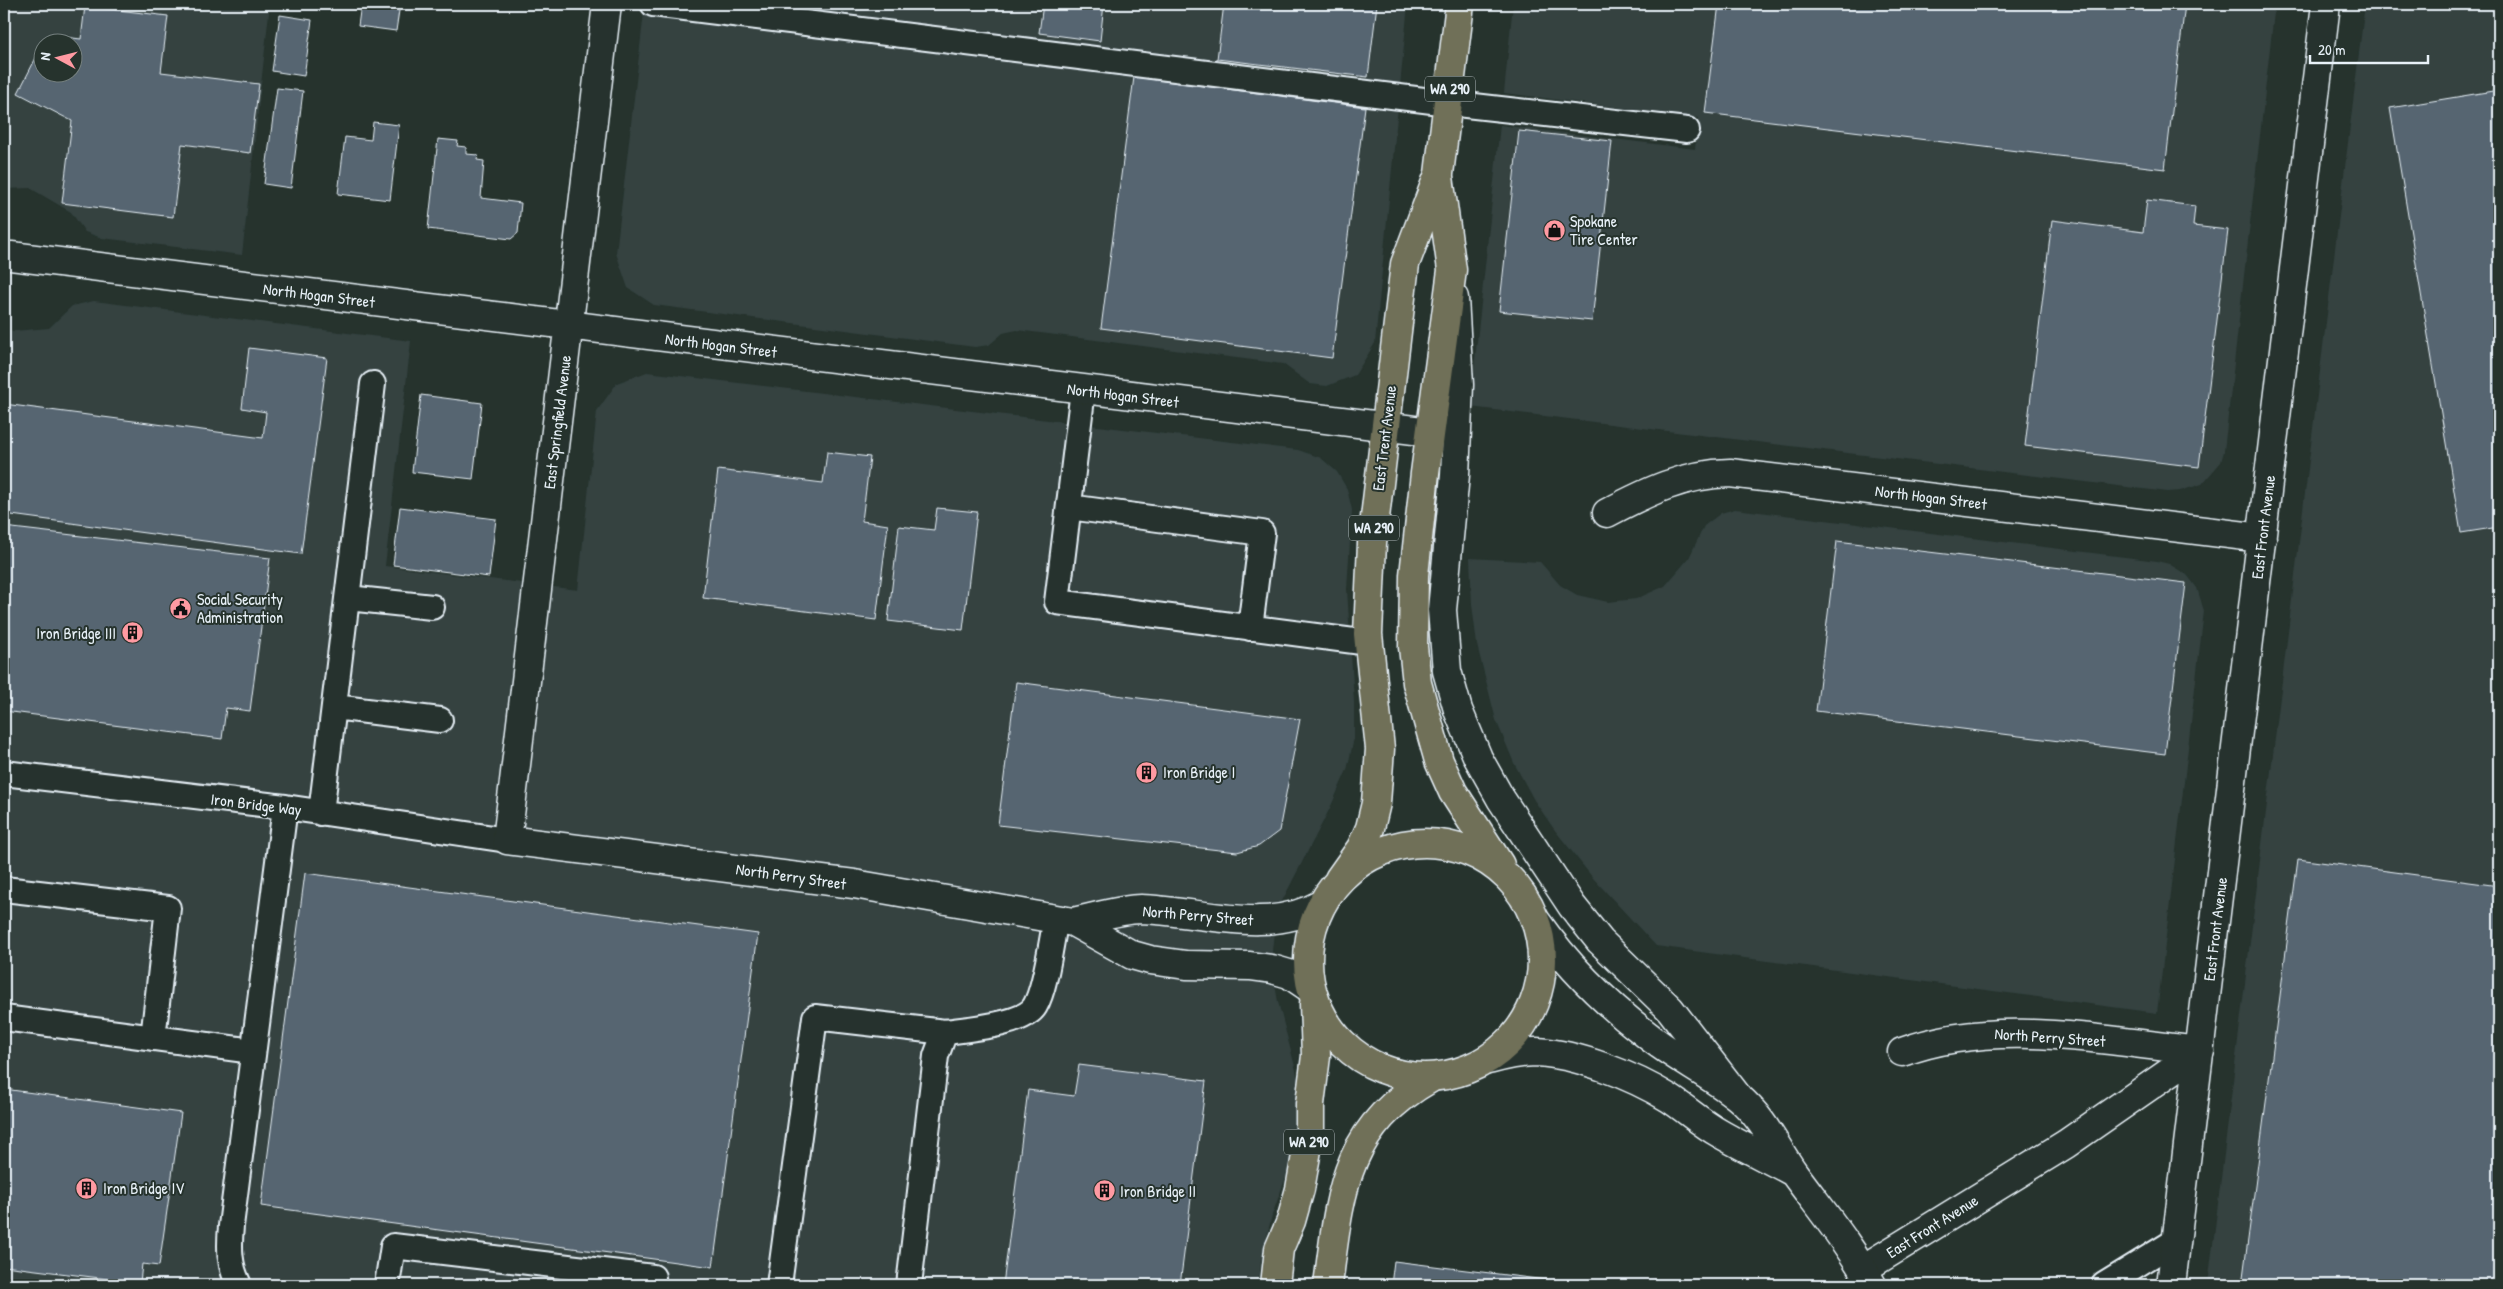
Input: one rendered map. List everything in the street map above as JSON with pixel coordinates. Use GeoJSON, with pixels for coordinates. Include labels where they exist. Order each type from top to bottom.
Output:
{"type":"FeatureCollection","features":[{"type":"Feature","properties":{"kind":"main road","name":"East Trent Avenue"},"geometry":{"type":"LineString","coordinates":[[1339,879],[1361,848],[1370,828],[1376,803],[1380,749],[1369,643],[1369,578],[1384,426],[1405,264],[1439,174],[1460,4]]}},
{"type":"Feature","properties":{"kind":"main road","name":"East Trent Avenue"},"geometry":{"type":"LineString","coordinates":[[1439,174],[1452,270],[1430,432],[1412,607],[1413,647],[1417,683],[1428,728],[1453,792],[1505,873]]}},
{"type":"Feature","properties":{"kind":"main road"},"geometry":{"type":"LineString","coordinates":[[1339,879],[1356,864],[1376,853],[1398,845],[1421,842],[1444,844],[1466,849],[1486,859],[1505,873]]}},
{"type":"Feature","properties":{"kind":"main road","name":"WA 290"},"geometry":{"type":"LineString","coordinates":[[1328,1285],[1341,1195],[1362,1142],[1389,1107],[1406,1092],[1431,1078],[1460,1073],[1488,1060],[1508,1043],[1524,1023],[1536,999],[1542,973],[1542,946],[1536,921],[1505,873]]}},
{"type":"Feature","properties":{"kind":"main road","name":"WA 290"},"geometry":{"type":"LineString","coordinates":[[1275,1285],[1279,1249],[1291,1221],[1300,1189],[1310,1133],[1310,1104],[1316,1056],[1312,992],[1308,964],[1310,933],[1322,904],[1339,879]]}},
{"type":"Feature","properties":{"kind":"main road"},"geometry":{"type":"LineString","coordinates":[[1312,992],[1326,1023],[1346,1047],[1370,1065],[1400,1076],[1431,1078]]}},
{"type":"Feature","properties":{"kind":"street","name":"East Springfield Avenue"},"geometry":{"type":"LineString","coordinates":[[507,840],[606,4]]}},
{"type":"Feature","properties":{"kind":"street","name":"East Front Avenue"},"geometry":{"type":"LineString","coordinates":[[2171,1285],[2326,4]]}},
{"type":"Feature","properties":{"kind":"street","name":"North Hogan Street"},"geometry":{"type":"LineString","coordinates":[[7,256],[1430,432]]}},
{"type":"Feature","properties":{"kind":"street"},"geometry":{"type":"LineString","coordinates":[[1452,270],[1459,385],[1455,475],[1442,610],[1447,671],[1458,710],[1478,758],[1501,799],[1572,906],[1606,947],[1670,1009],[1738,1097],[1765,1125],[1793,1172],[1839,1232],[1868,1277]]}},
{"type":"Feature","properties":{"kind":"street","name":"North Hogan Street"},"geometry":{"type":"LineString","coordinates":[[1608,513],[1660,486],[1679,479],[1699,475],[1730,473],[2262,538]]}},
{"type":"Feature","properties":{"kind":"street","name":"North Perry Street"},"geometry":{"type":"LineString","coordinates":[[507,840],[828,881],[1064,921],[1132,955],[1150,960],[1186,965],[1250,966],[1272,969],[1289,974],[1312,992]]}},
{"type":"Feature","properties":{"kind":"street","name":"North Perry Street"},"geometry":{"type":"LineString","coordinates":[[1064,921],[1139,909],[1220,918],[1276,920],[1297,915],[1322,904]]}},
{"type":"Feature","properties":{"kind":"street"},"geometry":{"type":"LineString","coordinates":[[1536,921],[1559,954],[1609,1003],[1647,1036],[1738,1097]]}},
{"type":"Feature","properties":{"kind":"street","name":"North Perry Street"},"geometry":{"type":"LineString","coordinates":[[1902,1052],[1947,1038],[1982,1033],[2063,1036],[2200,1050]]}},
{"type":"Feature","properties":{"kind":"street","name":"East Front Avenue"},"geometry":{"type":"LineString","coordinates":[[1868,1277],[2066,1144],[2200,1050]]}},
{"type":"Feature","properties":{"kind":"street"},"geometry":{"type":"LineString","coordinates":[[1488,1060],[1515,1053],[1535,1052],[1558,1054],[1580,1060],[1637,1082],[1667,1098],[1718,1133],[1793,1172]]}},
{"type":"Feature","properties":{"kind":"lane"},"geometry":{"type":"LineString","coordinates":[[653,4],[700,7],[1448,103],[1687,130]]}},
{"type":"Feature","properties":{"kind":"lane"},"geometry":{"type":"LineString","coordinates":[[321,813],[373,384]]}},
{"type":"Feature","properties":{"kind":"lane"},"geometry":{"type":"LineString","coordinates":[[1083,390],[1057,602],[1369,643]]}},
{"type":"Feature","properties":{"kind":"lane"},"geometry":{"type":"LineString","coordinates":[[1069,507],[1262,533],[1250,628]]}},
{"type":"Feature","properties":{"kind":"lane"},"geometry":{"type":"LineString","coordinates":[[348,598],[432,607]]}},
{"type":"Feature","properties":{"kind":"lane"},"geometry":{"type":"LineString","coordinates":[[334,707],[440,720]]}},
{"type":"Feature","properties":{"kind":"lane","name":"Iron Bridge Way"},"geometry":{"type":"LineString","coordinates":[[4,773],[285,807],[507,840]]}},
{"type":"Feature","properties":{"kind":"lane"},"geometry":{"type":"LineString","coordinates":[[239,1285],[231,1269],[229,1247],[285,807]]}},
{"type":"Feature","properties":{"kind":"lane"},"geometry":{"type":"LineString","coordinates":[[4,888],[168,908],[153,1038]]}},
{"type":"Feature","properties":{"kind":"lane"},"geometry":{"type":"LineString","coordinates":[[779,1285],[815,1016],[945,1032],[981,1027],[1023,1017],[1035,1006],[1064,921]]}},
{"type":"Feature","properties":{"kind":"lane"},"geometry":{"type":"LineString","coordinates":[[4,1018],[253,1051]]}},
{"type":"Feature","properties":{"kind":"lane"},"geometry":{"type":"LineString","coordinates":[[908,1285],[936,1056],[945,1032]]}},
{"type":"Feature","properties":{"kind":"lane"},"geometry":{"type":"LineString","coordinates":[[2104,1285],[2177,1240]]}},
{"type":"Feature","properties":{"kind":"lane"},"geometry":{"type":"LineString","coordinates":[[387,1285],[393,1246],[653,1277],[652,1285]]}},
{"type":"Feature","properties":{"kind":"shaded area"},"geometry":{"type":"Polygon","coordinates":[[[4,4],[270,4],[242,255],[102,238],[85,232],[71,212],[30,188],[4,189],[4,4]]]}},
{"type":"Feature","properties":{"kind":"shaded area"},"geometry":{"type":"Polygon","coordinates":[[[645,4],[1408,4],[1375,343],[1355,375],[1327,386],[1310,384],[1283,364],[1017,330],[1003,333],[989,345],[975,347],[654,305],[628,288],[616,253],[645,4]]]}},
{"type":"Feature","properties":{"kind":"shaded area"},"geometry":{"type":"Polygon","coordinates":[[[1513,4],[2275,4],[2224,451],[2221,462],[2202,484],[2180,491],[2168,492],[1470,407],[1500,125],[1695,149],[1699,118],[1504,93],[1513,4]]]}},
{"type":"Feature","properties":{"kind":"shaded area"},"geometry":{"type":"Polygon","coordinates":[[[2365,4],[2499,4],[2499,1285],[2208,1285],[2365,4]]]}},
{"type":"Feature","properties":{"kind":"shaded area"},"geometry":{"type":"Polygon","coordinates":[[[94,301],[411,341],[385,566],[578,590],[597,411],[617,383],[647,372],[1298,450],[1321,458],[1337,472],[1347,489],[1352,510],[1347,589],[1354,702],[1354,738],[1347,770],[1330,808],[1282,901],[1274,931],[1271,961],[1278,1002],[1298,1078],[1296,1123],[1290,1166],[1272,1215],[1261,1261],[1259,1285],[4,1285],[4,329],[14,331],[49,328],[72,306],[94,301]]]}},
{"type":"Feature","properties":{"kind":"shaded area"},"geometry":{"type":"Polygon","coordinates":[[[1735,509],[2157,561],[2169,564],[2187,575],[2197,588],[2204,611],[2157,1013],[1656,946],[1593,878],[1554,829],[1534,800],[1514,763],[1496,720],[1477,645],[1472,604],[1470,558],[1540,562],[1560,585],[1577,595],[1608,602],[1636,599],[1665,586],[1689,558],[1704,526],[1721,513],[1735,509]]]}},
{"type":"Feature","properties":{"kind":"building"},"geometry":{"type":"Polygon","coordinates":[[[361,4],[400,4],[396,31],[358,26],[361,4]]]}},
{"type":"Feature","properties":{"kind":"building"},"geometry":{"type":"Polygon","coordinates":[[[1043,4],[1104,4],[1100,41],[1039,33],[1043,4]]]}},
{"type":"Feature","properties":{"kind":"building"},"geometry":{"type":"Polygon","coordinates":[[[1224,4],[1377,4],[1368,77],[1217,59],[1224,4]]]}},
{"type":"Feature","properties":{"kind":"building"},"geometry":{"type":"Polygon","coordinates":[[[1719,4],[2185,4],[2165,169],[1705,113],[1719,4]]]}},
{"type":"Feature","properties":{"kind":"building"},"geometry":{"type":"Polygon","coordinates":[[[85,6],[168,16],[161,72],[259,84],[250,153],[182,144],[173,217],[62,203],[72,121],[18,93],[32,66],[32,82],[82,82],[82,32],[85,6]]]}},
{"type":"Feature","properties":{"kind":"building"},"geometry":{"type":"Polygon","coordinates":[[[280,15],[312,20],[304,76],[272,71],[280,15]]]}},
{"type":"Feature","properties":{"kind":"building"},"geometry":{"type":"Polygon","coordinates":[[[1134,77],[1365,107],[1332,358],[1101,328],[1134,77]]]}},
{"type":"Feature","properties":{"kind":"building"},"geometry":{"type":"Polygon","coordinates":[[[277,88],[303,91],[291,188],[264,184],[277,88]]]}},
{"type":"Feature","properties":{"kind":"building"},"geometry":{"type":"Polygon","coordinates":[[[2499,90],[2499,527],[2461,533],[2390,108],[2499,90]]]}},
{"type":"Feature","properties":{"kind":"building"},"geometry":{"type":"Polygon","coordinates":[[[373,122],[399,125],[390,200],[338,194],[345,137],[371,140],[373,122]]]}},
{"type":"Feature","properties":{"kind":"building"},"geometry":{"type":"Polygon","coordinates":[[[1519,131],[1612,141],[1592,321],[1499,311],[1519,131]]]}},
{"type":"Feature","properties":{"kind":"building"},"geometry":{"type":"Polygon","coordinates":[[[438,139],[458,141],[457,146],[466,147],[466,154],[478,155],[477,160],[484,161],[481,198],[521,203],[518,233],[511,239],[428,229],[438,139]]]}},
{"type":"Feature","properties":{"kind":"building"},"geometry":{"type":"Polygon","coordinates":[[[2147,200],[2195,206],[2193,226],[2228,230],[2199,467],[2025,446],[2052,220],[2143,232],[2147,200]]]}},
{"type":"Feature","properties":{"kind":"building"},"geometry":{"type":"Polygon","coordinates":[[[249,348],[327,358],[301,554],[4,514],[4,404],[263,438],[266,412],[242,408],[249,348]]]}},
{"type":"Feature","properties":{"kind":"building"},"geometry":{"type":"Polygon","coordinates":[[[421,395],[482,403],[473,479],[412,472],[421,395]]]}},
{"type":"Feature","properties":{"kind":"building"},"geometry":{"type":"Polygon","coordinates":[[[827,452],[870,457],[862,521],[888,525],[876,620],[703,598],[718,470],[823,483],[827,452]]]}},
{"type":"Feature","properties":{"kind":"building"},"geometry":{"type":"Polygon","coordinates":[[[400,507],[496,519],[489,577],[393,565],[400,507]]]}},
{"type":"Feature","properties":{"kind":"building"},"geometry":{"type":"Polygon","coordinates":[[[937,508],[977,512],[963,630],[888,621],[899,526],[934,530],[937,508]]]}},
{"type":"Feature","properties":{"kind":"building","name":"Iron Bridge III"},"geometry":{"type":"Polygon","coordinates":[[[4,527],[270,558],[250,711],[226,708],[222,739],[4,711],[4,527]]]}},
{"type":"Feature","properties":{"kind":"building"},"geometry":{"type":"Polygon","coordinates":[[[1837,541],[2186,583],[2165,754],[1816,711],[1837,541]]]}},
{"type":"Feature","properties":{"kind":"building","name":"Iron Bridge I"},"geometry":{"type":"Polygon","coordinates":[[[1016,682],[1300,719],[1279,831],[1259,846],[1237,852],[998,825],[1016,682]]]}},
{"type":"Feature","properties":{"kind":"building"},"geometry":{"type":"Polygon","coordinates":[[[2298,859],[2499,886],[2499,1285],[2242,1285],[2298,859]]]}},
{"type":"Feature","properties":{"kind":"building"},"geometry":{"type":"Polygon","coordinates":[[[305,873],[758,934],[713,1267],[261,1206],[305,873]]]}},
{"type":"Feature","properties":{"kind":"building","name":"Iron Bridge II"},"geometry":{"type":"Polygon","coordinates":[[[1079,1065],[1206,1081],[1180,1285],[1003,1285],[1028,1090],[1074,1096],[1079,1065]]]}},
{"type":"Feature","properties":{"kind":"building","name":"Iron Bridge IV"},"geometry":{"type":"Polygon","coordinates":[[[4,1089],[181,1113],[159,1266],[142,1264],[140,1283],[4,1266],[4,1089]]]}},
{"type":"Feature","properties":{"kind":"building"},"geometry":{"type":"Polygon","coordinates":[[[1394,1261],[1586,1285],[1391,1285],[1394,1261]]]}},
{"type":"Feature","properties":{"kind":"place","name":"Spokane Tire Center"},"geometry":{"type":"Point","coordinates":[1554,230]}},
{"type":"Feature","properties":{"kind":"place","name":"Social Security Administration"},"geometry":{"type":"Point","coordinates":[181,608]}},
{"type":"Feature","properties":{"kind":"place","name":"Iron Bridge III"},"geometry":{"type":"Point","coordinates":[132,633]}},
{"type":"Feature","properties":{"kind":"place","name":"Iron Bridge I"},"geometry":{"type":"Point","coordinates":[1147,772]}},
{"type":"Feature","properties":{"kind":"place","name":"Iron Bridge IV"},"geometry":{"type":"Point","coordinates":[87,1188]}},
{"type":"Feature","properties":{"kind":"place","name":"Iron Bridge II"},"geometry":{"type":"Point","coordinates":[1104,1191]}}]}
